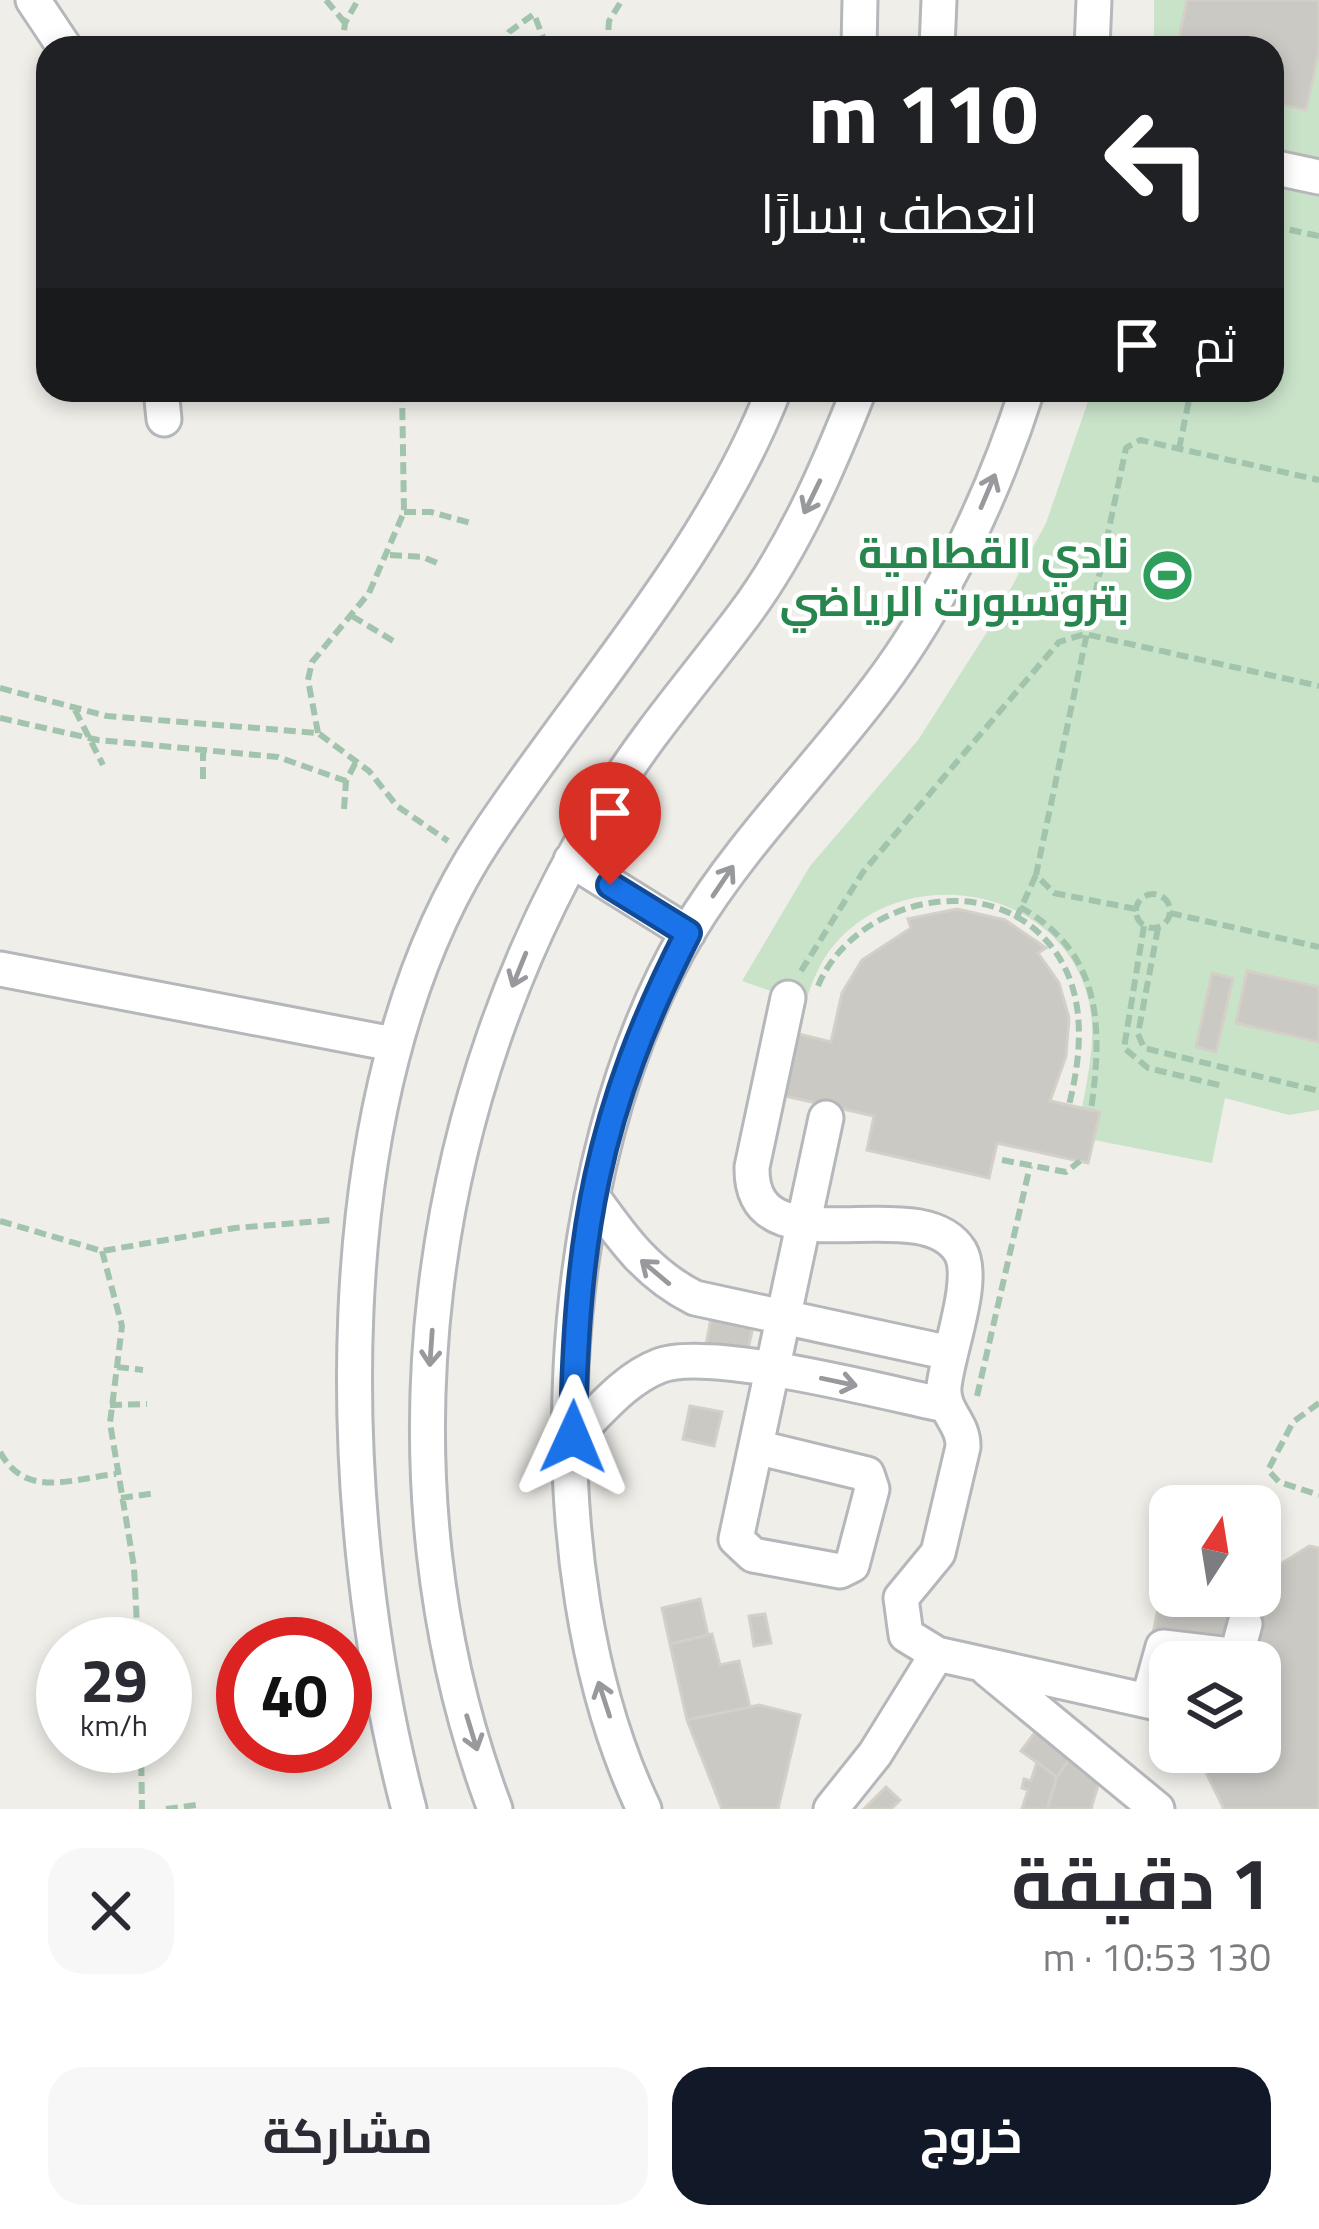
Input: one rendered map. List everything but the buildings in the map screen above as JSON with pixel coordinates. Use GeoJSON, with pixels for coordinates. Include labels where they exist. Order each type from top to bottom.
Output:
{"type":"FeatureCollection","features":[{"type":"Feature","properties":{"kind":"street"},"geometry":{"type":"LineString","coordinates":[[33,0],[57,36]]}},
{"type":"Feature","properties":{"kind":"street"},"geometry":{"type":"LineString","coordinates":[[860,0],[860,36]]}},
{"type":"Feature","properties":{"kind":"street"},"geometry":{"type":"LineString","coordinates":[[938,36],[939,0]]}},
{"type":"Feature","properties":{"kind":"street"},"geometry":{"type":"LineString","coordinates":[[1092,36],[1094,0]]}},
{"type":"Feature","properties":{"kind":"street"},"geometry":{"type":"LineString","coordinates":[[1284,169],[1319,177]]}},
{"type":"Feature","properties":{"kind":"street"},"geometry":{"type":"LineString","coordinates":[[409,1809],[389,1733],[357,1466],[353,1371],[367,1218],[393,1044],[473,857],[692,547],[768,402]]}},
{"type":"Feature","properties":{"kind":"street"},"geometry":{"type":"LineString","coordinates":[[496,1809],[464,1709],[434,1537],[430,1362],[448,1210],[472,1103],[523,959],[571,860],[649,735],[746,613],[791,540],[854,402]]}},
{"type":"Feature","properties":{"kind":"street"},"geometry":{"type":"LineString","coordinates":[[644,1809],[599,1686],[578,1580],[575,1309],[608,1116],[642,1022],[688,933],[744,850],[880,685],[934,599],[981,508],[1023,402]]}},
{"type":"Feature","properties":{"kind":"street"},"geometry":{"type":"LineString","coordinates":[[571,860],[688,933]]}},
{"type":"Feature","properties":{"kind":"street"},"geometry":{"type":"LineString","coordinates":[[0,969],[393,1044]]}},
{"type":"Feature","properties":{"kind":"street"},"geometry":{"type":"LineString","coordinates":[[785,1007],[752,1181],[765,1206],[805,1224],[865,1221],[931,1231],[950,1240],[966,1269],[945,1405],[962,1432],[963,1447],[938,1552],[908,1586],[899,1611],[914,1644],[937,1654],[1149,1702]]}},
{"type":"Feature","properties":{"kind":"street"},"geometry":{"type":"LineString","coordinates":[[756,1447],[868,1474],[872,1489],[852,1565],[834,1570],[753,1555],[740,1546],[736,1530],[756,1447],[775,1371],[826,1118]]}},
{"type":"Feature","properties":{"kind":"street"},"geometry":{"type":"LineString","coordinates":[[592,1196],[632,1252],[671,1286],[719,1306],[950,1353]]}},
{"type":"Feature","properties":{"kind":"street"},"geometry":{"type":"LineString","coordinates":[[573,1437],[625,1387],[664,1363],[709,1360],[945,1405]]}},
{"type":"Feature","properties":{"kind":"street"},"geometry":{"type":"LineString","coordinates":[[1240,1641],[1245,1624]]}},
{"type":"Feature","properties":{"kind":"street"},"geometry":{"type":"LineString","coordinates":[[831,1809],[875,1754],[937,1654]]}},
{"type":"Feature","properties":{"kind":"street"},"geometry":{"type":"LineString","coordinates":[[981,1664],[1119,1795],[1156,1809]]}},
{"type":"Feature","properties":{"kind":"path"},"geometry":{"type":"LineString","coordinates":[[326,0],[346,23]]}},
{"type":"Feature","properties":{"kind":"path"},"geometry":{"type":"LineString","coordinates":[[344,36],[358,0]]}},
{"type":"Feature","properties":{"kind":"path"},"geometry":{"type":"LineString","coordinates":[[608,36],[609,21],[622,0]]}},
{"type":"Feature","properties":{"kind":"path"},"geometry":{"type":"LineString","coordinates":[[506,36],[533,14],[542,36]]}},
{"type":"Feature","properties":{"kind":"path"},"geometry":{"type":"LineString","coordinates":[[1284,229],[1319,236]]}},
{"type":"Feature","properties":{"kind":"path"},"geometry":{"type":"LineString","coordinates":[[318,733],[308,680],[312,662],[352,616],[390,555],[404,512],[402,402]]}},
{"type":"Feature","properties":{"kind":"path"},"geometry":{"type":"LineString","coordinates":[[1179,449],[1189,402]]}},
{"type":"Feature","properties":{"kind":"path"},"geometry":{"type":"LineString","coordinates":[[1016,919],[1036,875],[1126,448],[1140,440],[1319,480]]}},
{"type":"Feature","properties":{"kind":"path"},"geometry":{"type":"LineString","coordinates":[[404,512],[431,512],[474,524]]}},
{"type":"Feature","properties":{"kind":"path"},"geometry":{"type":"LineString","coordinates":[[390,555],[442,565]]}},
{"type":"Feature","properties":{"kind":"path"},"geometry":{"type":"LineString","coordinates":[[352,616],[394,642]]}},
{"type":"Feature","properties":{"kind":"path"},"geometry":{"type":"LineString","coordinates":[[1069,1105],[1080,1047],[1076,998],[1043,937],[1016,919],[953,902],[884,916],[834,956],[804,1014],[785,1007],[818,938],[863,872],[1059,642],[1085,634],[1319,686]]}},
{"type":"Feature","properties":{"kind":"path"},"geometry":{"type":"LineString","coordinates":[[0,688],[75,710],[318,733],[357,760],[397,806],[473,857]]}},
{"type":"Feature","properties":{"kind":"path"},"geometry":{"type":"LineString","coordinates":[[75,710],[103,764]]}},
{"type":"Feature","properties":{"kind":"path"},"geometry":{"type":"LineString","coordinates":[[0,718],[90,739],[298,761],[346,782]]}},
{"type":"Feature","properties":{"kind":"path"},"geometry":{"type":"LineString","coordinates":[[203,749],[203,782]]}},
{"type":"Feature","properties":{"kind":"path"},"geometry":{"type":"LineString","coordinates":[[344,809],[346,782],[357,760]]}},
{"type":"Feature","properties":{"kind":"path"},"geometry":{"type":"LineString","coordinates":[[1036,875],[1054,893],[1136,909]]}},
{"type":"Feature","properties":{"kind":"path"},"geometry":{"type":"LineString","coordinates":[[1136,909],[1146,895],[1155,893],[1164,897],[1170,913]]}},
{"type":"Feature","properties":{"kind":"path"},"geometry":{"type":"LineString","coordinates":[[1020,907],[1067,945],[1095,995],[1099,1060],[1090,1110]]}},
{"type":"Feature","properties":{"kind":"path"},"geometry":{"type":"LineString","coordinates":[[1136,909],[1144,926],[1124,1048],[1148,1068],[1222,1086]]}},
{"type":"Feature","properties":{"kind":"path"},"geometry":{"type":"LineString","coordinates":[[1170,913],[1158,928],[1139,1028],[1144,1048],[1319,1091]]}},
{"type":"Feature","properties":{"kind":"path"},"geometry":{"type":"LineString","coordinates":[[1170,913],[1319,947]]}},
{"type":"Feature","properties":{"kind":"path"},"geometry":{"type":"LineString","coordinates":[[1144,926],[1158,928]]}},
{"type":"Feature","properties":{"kind":"path"},"geometry":{"type":"LineString","coordinates":[[1002,1160],[1066,1172],[1080,1161]]}},
{"type":"Feature","properties":{"kind":"path"},"geometry":{"type":"LineString","coordinates":[[945,1405],[968,1407],[977,1397],[1030,1166]]}},
{"type":"Feature","properties":{"kind":"path"},"geometry":{"type":"LineString","coordinates":[[0,1221],[102,1250],[235,1228],[367,1218]]}},
{"type":"Feature","properties":{"kind":"path"},"geometry":{"type":"LineString","coordinates":[[102,1250],[122,1326],[110,1405],[116,1474],[134,1567],[137,1617]]}},
{"type":"Feature","properties":{"kind":"path"},"geometry":{"type":"LineString","coordinates":[[117,1367],[143,1370]]}},
{"type":"Feature","properties":{"kind":"path"},"geometry":{"type":"LineString","coordinates":[[1319,1403],[1300,1413],[1268,1465],[1274,1478],[1319,1496]]}},
{"type":"Feature","properties":{"kind":"path"},"geometry":{"type":"LineString","coordinates":[[110,1405],[147,1404]]}},
{"type":"Feature","properties":{"kind":"path"},"geometry":{"type":"LineString","coordinates":[[0,1452],[9,1468],[29,1482],[116,1474]]}},
{"type":"Feature","properties":{"kind":"path"},"geometry":{"type":"LineString","coordinates":[[121,1498],[155,1493]]}},
{"type":"Feature","properties":{"kind":"path"},"geometry":{"type":"LineString","coordinates":[[141,1773],[142,1809]]}},
{"type":"Feature","properties":{"kind":"path"},"geometry":{"type":"LineString","coordinates":[[166,1809],[196,1805]]}},
{"type":"Feature","properties":{"kind":"green space","name":"نادي القطامية بتروسبورت الرياضي"},"geometry":{"type":"Polygon","coordinates":[[[1154,0],[1319,0],[1319,1110],[1289,1115],[1225,1098],[1212,1163],[1094,1140],[1100,1112],[1082,1108],[1092,1045],[1090,1007],[1076,967],[1052,935],[1019,912],[982,899],[942,895],[902,901],[865,918],[834,945],[805,1003],[742,981],[810,866],[918,740],[989,629],[1046,523],[1088,402],[1284,402],[1284,36],[1154,36],[1154,0]]]}},
{"type":"Feature","properties":{"kind":"place","name":"نادي القطامية بتروسبورت الرياضي"},"geometry":{"type":"Point","coordinates":[1168,576]}},
{"type":"Feature","properties":{"kind":"route"},"geometry":{"type":"LineString","coordinates":[[573,1437],[575,1309],[608,1116],[642,1022],[688,933],[610,885]]}}]}
